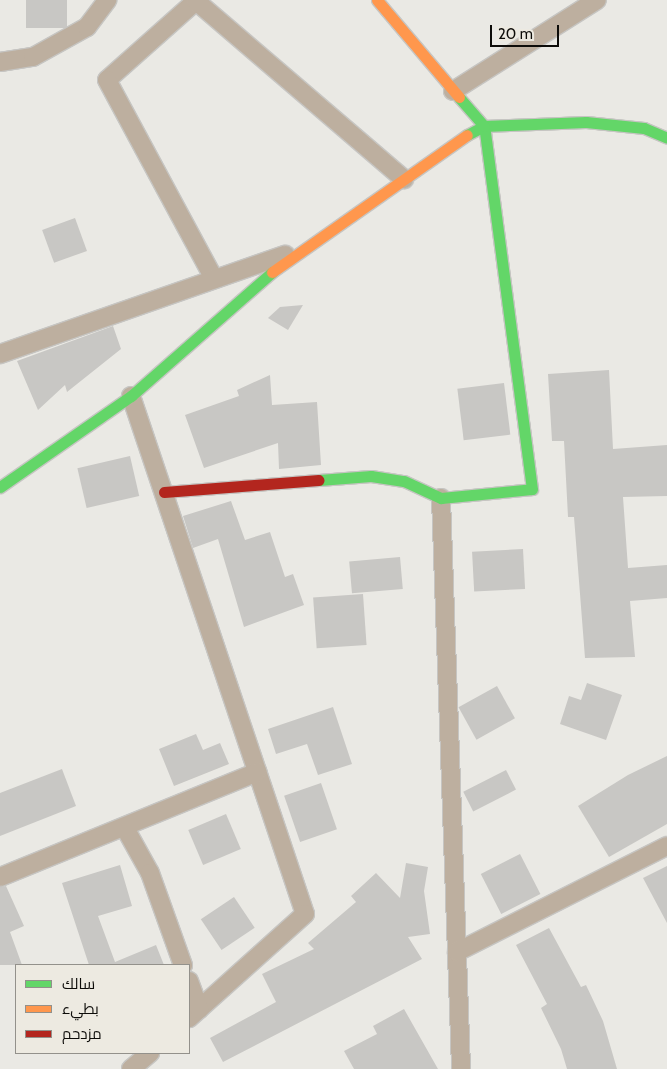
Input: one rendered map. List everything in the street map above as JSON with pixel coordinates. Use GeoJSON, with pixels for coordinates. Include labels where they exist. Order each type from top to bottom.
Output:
{"type":"FeatureCollection","features":[{"type":"Feature","properties":{"kind":"street"},"geometry":{"type":"LineString","coordinates":[[0,62],[33,57],[87,27],[107,0]]}},
{"type":"Feature","properties":{"kind":"street"},"geometry":{"type":"LineString","coordinates":[[214,279],[107,80],[196,0],[404,179]]}},
{"type":"Feature","properties":{"kind":"street"},"geometry":{"type":"LineString","coordinates":[[164,492],[371,476],[404,481],[441,498],[532,489],[484,126],[377,0]]}},
{"type":"Feature","properties":{"kind":"street"},"geometry":{"type":"LineString","coordinates":[[454,91],[597,0]]}},
{"type":"Feature","properties":{"kind":"street"},"geometry":{"type":"LineString","coordinates":[[0,487],[131,396],[256,283],[404,179],[484,126],[586,122],[644,128],[667,138]]}},
{"type":"Feature","properties":{"kind":"street"},"geometry":{"type":"LineString","coordinates":[[0,354],[305,249]]}},
{"type":"Feature","properties":{"kind":"street"},"geometry":{"type":"LineString","coordinates":[[131,396],[305,914],[194,1014]]}},
{"type":"Feature","properties":{"kind":"street"},"geometry":{"type":"LineString","coordinates":[[441,498],[461,1069]]}},
{"type":"Feature","properties":{"kind":"street"},"geometry":{"type":"LineString","coordinates":[[0,877],[125,828],[257,772]]}},
{"type":"Feature","properties":{"kind":"street"},"geometry":{"type":"LineString","coordinates":[[125,828],[150,873],[183,964]]}},
{"type":"Feature","properties":{"kind":"street"},"geometry":{"type":"LineString","coordinates":[[457,952],[667,846]]}},
{"type":"Feature","properties":{"kind":"street"},"geometry":{"type":"LineString","coordinates":[[190,988],[194,1014]]}},
{"type":"Feature","properties":{"kind":"street"},"geometry":{"type":"LineString","coordinates":[[131,1069],[149,1054]]}},
{"type":"Feature","properties":{"kind":"building"},"geometry":{"type":"Polygon","coordinates":[[[26,0],[67,0],[67,28],[26,28],[26,0]]]}},
{"type":"Feature","properties":{"kind":"building"},"geometry":{"type":"Polygon","coordinates":[[[75,218],[87,251],[54,263],[42,230],[75,218]]]}},
{"type":"Feature","properties":{"kind":"building"},"geometry":{"type":"Polygon","coordinates":[[[303,305],[288,330],[268,318],[280,307],[303,305]]]}},
{"type":"Feature","properties":{"kind":"building"},"geometry":{"type":"Polygon","coordinates":[[[113,326],[121,349],[67,392],[65,385],[38,410],[17,361],[113,326]]]}},
{"type":"Feature","properties":{"kind":"building"},"geometry":{"type":"Polygon","coordinates":[[[609,370],[613,449],[667,445],[667,496],[623,497],[628,568],[667,565],[667,598],[630,601],[635,657],[585,658],[574,517],[568,517],[564,441],[552,441],[548,374],[609,370]]]}},
{"type":"Feature","properties":{"kind":"building"},"geometry":{"type":"Polygon","coordinates":[[[270,375],[272,405],[317,402],[321,465],[279,469],[278,443],[204,468],[185,415],[239,396],[237,390],[270,375]]]}},
{"type":"Feature","properties":{"kind":"building"},"geometry":{"type":"Polygon","coordinates":[[[504,383],[510,435],[464,440],[457,389],[504,383]]]}},
{"type":"Feature","properties":{"kind":"building"},"geometry":{"type":"Polygon","coordinates":[[[130,456],[139,496],[87,508],[77,468],[130,456]]]}},
{"type":"Feature","properties":{"kind":"building"},"geometry":{"type":"Polygon","coordinates":[[[231,501],[245,540],[270,532],[285,577],[293,574],[304,605],[244,627],[218,539],[193,548],[183,516],[231,501]]]}},
{"type":"Feature","properties":{"kind":"building"},"geometry":{"type":"Polygon","coordinates":[[[523,549],[525,589],[474,592],[472,552],[523,549]]]}},
{"type":"Feature","properties":{"kind":"building"},"geometry":{"type":"Polygon","coordinates":[[[400,557],[403,589],[352,593],[349,561],[400,557]]]}},
{"type":"Feature","properties":{"kind":"building"},"geometry":{"type":"Polygon","coordinates":[[[363,594],[367,645],[317,648],[313,597],[363,594]]]}},
{"type":"Feature","properties":{"kind":"building"},"geometry":{"type":"Polygon","coordinates":[[[587,683],[622,695],[606,740],[560,724],[569,696],[581,700],[587,683]]]}},
{"type":"Feature","properties":{"kind":"building"},"geometry":{"type":"Polygon","coordinates":[[[497,686],[515,718],[476,740],[459,707],[497,686]]]}},
{"type":"Feature","properties":{"kind":"building"},"geometry":{"type":"Polygon","coordinates":[[[333,707],[352,764],[318,775],[307,744],[276,754],[268,729],[333,707]]]}},
{"type":"Feature","properties":{"kind":"building"},"geometry":{"type":"Polygon","coordinates":[[[196,734],[203,750],[220,743],[229,764],[174,786],[159,749],[196,734]]]}},
{"type":"Feature","properties":{"kind":"building"},"geometry":{"type":"Polygon","coordinates":[[[667,756],[667,824],[609,857],[578,806],[628,775],[667,756]]]}},
{"type":"Feature","properties":{"kind":"building"},"geometry":{"type":"Polygon","coordinates":[[[62,769],[76,806],[0,836],[0,793],[62,769]]]}},
{"type":"Feature","properties":{"kind":"building"},"geometry":{"type":"Polygon","coordinates":[[[506,770],[516,790],[473,811],[463,792],[506,770]]]}},
{"type":"Feature","properties":{"kind":"building"},"geometry":{"type":"Polygon","coordinates":[[[321,783],[337,829],[300,842],[284,796],[321,783]]]}},
{"type":"Feature","properties":{"kind":"building"},"geometry":{"type":"Polygon","coordinates":[[[226,814],[241,849],[203,865],[188,830],[226,814]]]}},
{"type":"Feature","properties":{"kind":"building"},"geometry":{"type":"Polygon","coordinates":[[[520,854],[540,894],[501,914],[481,874],[520,854]]]}},
{"type":"Feature","properties":{"kind":"building"},"geometry":{"type":"Polygon","coordinates":[[[406,863],[428,867],[424,891],[430,934],[408,937],[422,959],[223,1062],[210,1038],[276,1002],[262,974],[314,949],[308,943],[356,902],[351,896],[376,873],[400,898],[406,863]]]}},
{"type":"Feature","properties":{"kind":"building"},"geometry":{"type":"Polygon","coordinates":[[[120,865],[132,906],[98,916],[115,962],[156,945],[164,964],[89,964],[62,883],[120,865]]]}},
{"type":"Feature","properties":{"kind":"building"},"geometry":{"type":"Polygon","coordinates":[[[667,866],[667,923],[643,878],[667,866]]]}},
{"type":"Feature","properties":{"kind":"building"},"geometry":{"type":"Polygon","coordinates":[[[6,886],[24,926],[10,932],[22,964],[0,965],[0,887],[6,886]]]}},
{"type":"Feature","properties":{"kind":"building"},"geometry":{"type":"Polygon","coordinates":[[[234,897],[255,928],[222,950],[201,919],[234,897]]]}},
{"type":"Feature","properties":{"kind":"building"},"geometry":{"type":"Polygon","coordinates":[[[549,928],[581,987],[586,985],[603,1021],[617,1069],[567,1069],[561,1049],[541,1008],[547,1004],[516,945],[549,928]]]}},
{"type":"Feature","properties":{"kind":"building"},"geometry":{"type":"Polygon","coordinates":[[[404,1009],[438,1069],[354,1069],[344,1051],[377,1034],[373,1026],[404,1009]]]}},
{"type":"Feature","properties":{"kind":"traffic: fast"},"geometry":{"type":"LineString","coordinates":[[319,480],[371,476],[404,481],[441,498],[532,489],[484,126],[459,97]]}},
{"type":"Feature","properties":{"kind":"traffic: fast"},"geometry":{"type":"LineString","coordinates":[[467,135],[484,126],[586,122],[644,128],[667,138]]}},
{"type":"Feature","properties":{"kind":"traffic: fast"},"geometry":{"type":"LineString","coordinates":[[0,487],[131,396],[272,272]]}},
{"type":"Feature","properties":{"kind":"traffic: slow"},"geometry":{"type":"LineString","coordinates":[[377,0],[459,97]]}},
{"type":"Feature","properties":{"kind":"traffic: slow"},"geometry":{"type":"LineString","coordinates":[[272,272],[467,135]]}},
{"type":"Feature","properties":{"kind":"traffic: jam"},"geometry":{"type":"LineString","coordinates":[[164,492],[319,480]]}}]}
